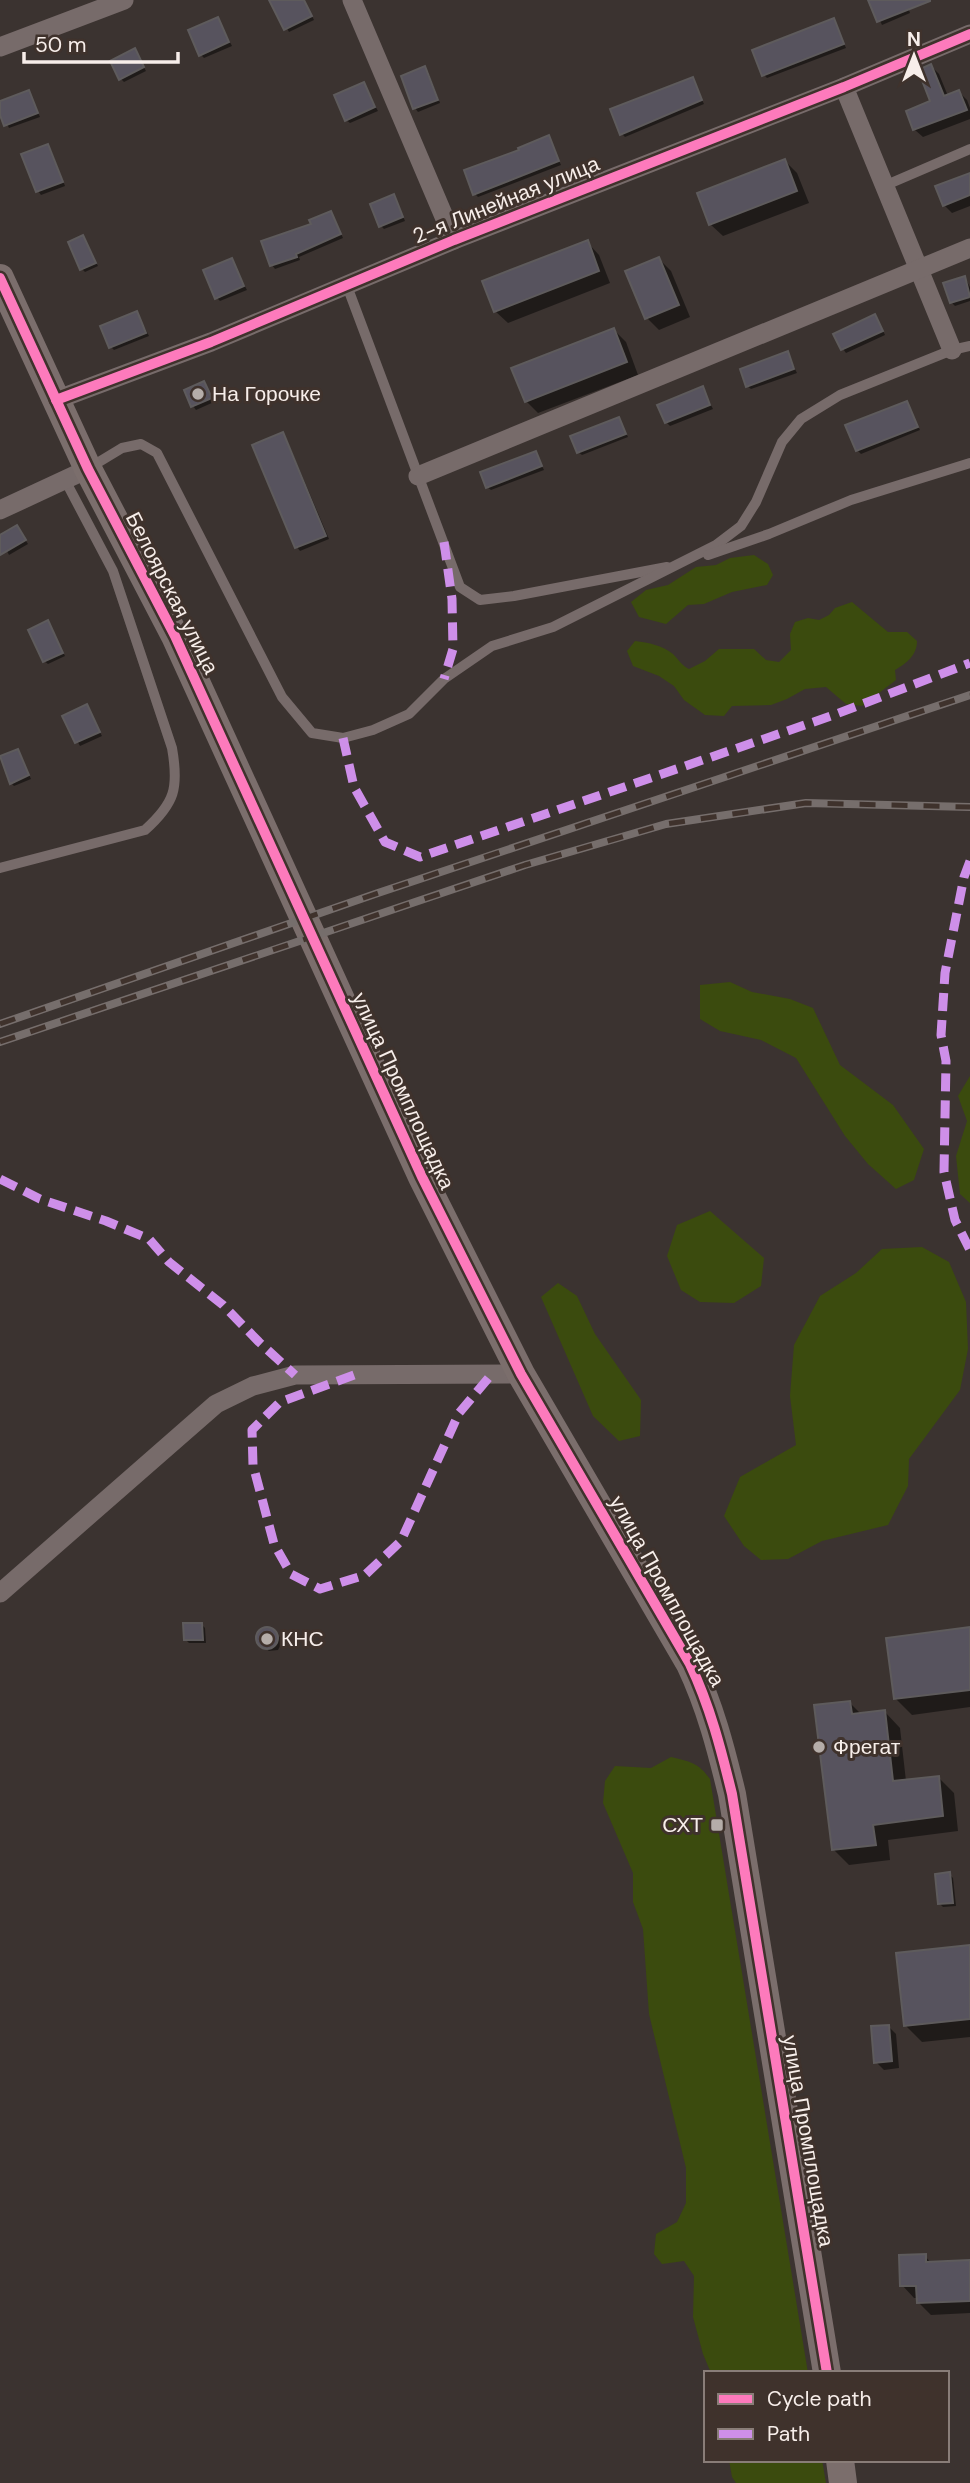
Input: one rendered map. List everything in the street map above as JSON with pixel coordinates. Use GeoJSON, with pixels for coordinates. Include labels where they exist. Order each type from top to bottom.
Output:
{"type":"FeatureCollection","features":[{"type":"Feature","properties":{"kind":"street"},"geometry":{"type":"LineString","coordinates":[[0,47],[124,0]]}},
{"type":"Feature","properties":{"kind":"street"},"geometry":{"type":"LineString","coordinates":[[352,0],[454,240]]}},
{"type":"Feature","properties":{"kind":"street","name":"2-я Линейная улица"},"geometry":{"type":"LineString","coordinates":[[56,400],[211,342],[454,240],[844,87],[970,34]]}},
{"type":"Feature","properties":{"kind":"street"},"geometry":{"type":"LineString","coordinates":[[844,87],[917,270],[961,348]]}},
{"type":"Feature","properties":{"kind":"street"},"geometry":{"type":"LineString","coordinates":[[418,476],[970,248]]}},
{"type":"Feature","properties":{"kind":"street","name":"Белоярская улица"},"geometry":{"type":"LineString","coordinates":[[0,278],[56,400],[77,474],[175,636],[306,927]]}},
{"type":"Feature","properties":{"kind":"street"},"geometry":{"type":"LineString","coordinates":[[0,510],[77,474]]}},
{"type":"Feature","properties":{"kind":"street","name":"улица Промплощадка"},"geometry":{"type":"LineString","coordinates":[[306,927],[422,1177],[521,1374],[690,1664],[711,1715],[732,1794],[827,2371]]}},
{"type":"Feature","properties":{"kind":"street"},"geometry":{"type":"LineString","coordinates":[[0,1593],[216,1404],[253,1386],[295,1375],[521,1374]]}},
{"type":"Feature","properties":{"kind":"street"},"geometry":{"type":"LineString","coordinates":[[839,2462],[843,2483]]}},
{"type":"Feature","properties":{"kind":"lane"},"geometry":{"type":"LineString","coordinates":[[884,186],[970,149]]}},
{"type":"Feature","properties":{"kind":"lane"},"geometry":{"type":"LineString","coordinates":[[347,286],[460,587],[480,600],[682,564],[769,534],[851,500],[970,463]]}},
{"type":"Feature","properties":{"kind":"lane"},"geometry":{"type":"LineString","coordinates":[[0,868],[145,830],[163,814],[174,793],[176,770],[172,748],[113,571],[77,474],[122,448],[141,444],[157,453],[282,697],[312,733],[343,738],[385,725],[409,714],[444,679],[492,646],[553,627],[716,545],[741,526],[756,502],[782,442],[801,419],[840,395],[961,348]]}},
{"type":"Feature","properties":{"kind":"green space"},"geometry":{"type":"Polygon","coordinates":[[[754,555],[768,564],[773,575],[767,585],[732,592],[704,604],[688,605],[666,624],[639,617],[631,602],[646,590],[668,585],[696,567],[754,555]]]}},
{"type":"Feature","properties":{"kind":"green space"},"geometry":{"type":"Polygon","coordinates":[[[852,602],[888,632],[907,632],[917,641],[911,658],[895,670],[896,680],[862,706],[846,704],[826,687],[805,689],[771,705],[732,706],[724,716],[705,715],[684,700],[674,686],[659,676],[633,666],[627,651],[635,641],[655,645],[669,651],[689,669],[705,661],[719,649],[754,649],[766,660],[779,662],[791,650],[790,634],[795,622],[808,618],[819,620],[835,608],[852,602]]]}},
{"type":"Feature","properties":{"kind":"green space"},"geometry":{"type":"Polygon","coordinates":[[[730,982],[752,992],[790,999],[813,1008],[840,1065],[893,1105],[924,1149],[914,1180],[896,1189],[868,1164],[845,1136],[796,1058],[761,1040],[720,1031],[700,1019],[700,985],[730,982]]]}},
{"type":"Feature","properties":{"kind":"green space"},"geometry":{"type":"Polygon","coordinates":[[[970,1076],[970,1203],[960,1194],[956,1156],[967,1121],[958,1096],[970,1076]]]}},
{"type":"Feature","properties":{"kind":"green space"},"geometry":{"type":"Polygon","coordinates":[[[710,1211],[764,1258],[761,1286],[734,1303],[700,1302],[681,1290],[667,1256],[677,1225],[710,1211]]]}},
{"type":"Feature","properties":{"kind":"green space"},"geometry":{"type":"Polygon","coordinates":[[[922,1247],[949,1262],[966,1302],[968,1349],[960,1390],[909,1459],[908,1486],[888,1525],[822,1541],[788,1559],[761,1560],[744,1546],[724,1516],[740,1477],[796,1445],[790,1396],[794,1345],[820,1296],[856,1273],[882,1249],[922,1247]]]}},
{"type":"Feature","properties":{"kind":"green space"},"geometry":{"type":"Polygon","coordinates":[[[558,1283],[577,1296],[595,1334],[641,1400],[640,1436],[619,1441],[593,1416],[541,1297],[558,1283]]]}},
{"type":"Feature","properties":{"kind":"green space"},"geometry":{"type":"Polygon","coordinates":[[[671,1757],[702,1769],[710,1779],[808,2371],[710,2371],[693,2317],[694,2276],[684,2261],[662,2264],[654,2254],[656,2234],[677,2222],[686,2203],[686,2168],[649,2014],[643,1929],[633,1902],[633,1873],[603,1803],[605,1781],[615,1766],[651,1768],[671,1757]]]}},
{"type":"Feature","properties":{"kind":"green space"},"geometry":{"type":"Polygon","coordinates":[[[729,2462],[822,2462],[826,2483],[736,2483],[729,2462]]]}},
{"type":"Feature","properties":{"kind":"building"},"geometry":{"type":"Polygon","coordinates":[[[269,0],[304,0],[312,16],[284,30],[269,0]]]}},
{"type":"Feature","properties":{"kind":"building"},"geometry":{"type":"Polygon","coordinates":[[[868,0],[930,0],[930,1],[877,22],[868,0]]]}},
{"type":"Feature","properties":{"kind":"building"},"geometry":{"type":"Polygon","coordinates":[[[218,17],[229,42],[199,56],[188,30],[218,17]]]}},
{"type":"Feature","properties":{"kind":"building"},"geometry":{"type":"Polygon","coordinates":[[[834,18],[844,44],[762,76],[752,50],[834,18]]]}},
{"type":"Feature","properties":{"kind":"building"},"geometry":{"type":"Polygon","coordinates":[[[135,48],[144,67],[119,80],[110,61],[135,48]]]}},
{"type":"Feature","properties":{"kind":"building"},"geometry":{"type":"Polygon","coordinates":[[[931,64],[944,96],[959,90],[967,110],[913,130],[906,111],[930,101],[918,70],[931,64]]]}},
{"type":"Feature","properties":{"kind":"building"},"geometry":{"type":"Polygon","coordinates":[[[425,66],[438,100],[413,109],[401,76],[425,66]]]}},
{"type":"Feature","properties":{"kind":"building"},"geometry":{"type":"Polygon","coordinates":[[[693,77],[702,100],[620,135],[610,109],[693,77]]]}},
{"type":"Feature","properties":{"kind":"building"},"geometry":{"type":"Polygon","coordinates":[[[364,82],[375,107],[345,121],[334,95],[364,82]]]}},
{"type":"Feature","properties":{"kind":"building"},"geometry":{"type":"Polygon","coordinates":[[[29,90],[38,113],[4,126],[0,115],[0,101],[29,90]]]}},
{"type":"Feature","properties":{"kind":"building"},"geometry":{"type":"Polygon","coordinates":[[[549,135],[559,161],[473,195],[464,170],[519,150],[518,148],[549,135]]]}},
{"type":"Feature","properties":{"kind":"building"},"geometry":{"type":"Polygon","coordinates":[[[48,144],[63,182],[36,192],[21,154],[48,144]]]}},
{"type":"Feature","properties":{"kind":"building"},"geometry":{"type":"Polygon","coordinates":[[[785,159],[797,191],[709,225],[697,193],[785,159]]]}},
{"type":"Feature","properties":{"kind":"building"},"geometry":{"type":"Polygon","coordinates":[[[970,173],[970,195],[943,206],[935,186],[970,173]]]}},
{"type":"Feature","properties":{"kind":"building"},"geometry":{"type":"Polygon","coordinates":[[[394,194],[403,217],[379,227],[370,204],[394,194]]]}},
{"type":"Feature","properties":{"kind":"building"},"geometry":{"type":"Polygon","coordinates":[[[331,211],[341,234],[296,254],[297,257],[270,266],[261,241],[311,224],[309,220],[331,211]]]}},
{"type":"Feature","properties":{"kind":"building"},"geometry":{"type":"Polygon","coordinates":[[[83,235],[96,263],[80,270],[68,242],[83,235]]]}},
{"type":"Feature","properties":{"kind":"building"},"geometry":{"type":"Polygon","coordinates":[[[588,240],[599,271],[494,312],[482,281],[588,240]]]}},
{"type":"Feature","properties":{"kind":"building"},"geometry":{"type":"Polygon","coordinates":[[[659,257],[679,305],[645,319],[625,271],[659,257]]]}},
{"type":"Feature","properties":{"kind":"building"},"geometry":{"type":"Polygon","coordinates":[[[232,258],[244,286],[215,299],[203,270],[232,258]]]}},
{"type":"Feature","properties":{"kind":"building"},"geometry":{"type":"Polygon","coordinates":[[[965,276],[970,297],[950,303],[943,283],[965,276]]]}},
{"type":"Feature","properties":{"kind":"building"},"geometry":{"type":"Polygon","coordinates":[[[137,311],[146,333],[109,348],[100,326],[137,311]]]}},
{"type":"Feature","properties":{"kind":"building"},"geometry":{"type":"Polygon","coordinates":[[[875,314],[883,331],[841,350],[833,334],[875,314]]]}},
{"type":"Feature","properties":{"kind":"building"},"geometry":{"type":"Polygon","coordinates":[[[614,328],[627,362],[525,402],[511,368],[614,328]]]}},
{"type":"Feature","properties":{"kind":"building"},"geometry":{"type":"Polygon","coordinates":[[[788,351],[794,369],[746,387],[740,369],[788,351]]]}},
{"type":"Feature","properties":{"kind":"building","name":"На Горочке"},"geometry":{"type":"Polygon","coordinates":[[[204,381],[212,398],[191,407],[184,390],[204,381]]]}},
{"type":"Feature","properties":{"kind":"building"},"geometry":{"type":"Polygon","coordinates":[[[703,386],[710,405],[665,423],[657,405],[703,386]]]}},
{"type":"Feature","properties":{"kind":"building"},"geometry":{"type":"Polygon","coordinates":[[[907,401],[918,427],[856,451],[845,425],[907,401]]]}},
{"type":"Feature","properties":{"kind":"building"},"geometry":{"type":"Polygon","coordinates":[[[619,417],[626,434],[577,453],[570,436],[619,417]]]}},
{"type":"Feature","properties":{"kind":"building"},"geometry":{"type":"Polygon","coordinates":[[[283,432],[326,536],[295,548],[252,445],[283,432]]]}},
{"type":"Feature","properties":{"kind":"building"},"geometry":{"type":"Polygon","coordinates":[[[536,451],[542,466],[486,488],[480,472],[536,451]]]}},
{"type":"Feature","properties":{"kind":"building"},"geometry":{"type":"Polygon","coordinates":[[[17,525],[26,540],[0,555],[0,535],[17,525]]]}},
{"type":"Feature","properties":{"kind":"building"},"geometry":{"type":"Polygon","coordinates":[[[48,620],[63,653],[43,662],[28,630],[48,620]]]}},
{"type":"Feature","properties":{"kind":"building"},"geometry":{"type":"Polygon","coordinates":[[[87,704],[100,732],[75,743],[62,716],[87,704]]]}},
{"type":"Feature","properties":{"kind":"building"},"geometry":{"type":"Polygon","coordinates":[[[18,749],[29,775],[10,784],[0,756],[18,749]]]}},
{"type":"Feature","properties":{"kind":"building"},"geometry":{"type":"Polygon","coordinates":[[[183,1623],[202,1623],[203,1640],[184,1640],[183,1623]]]}},
{"type":"Feature","properties":{"kind":"building","name":"КНС"},"geometry":{"type":"Polygon","coordinates":[[[267,1627],[275,1630],[278,1638],[275,1646],[267,1649],[259,1646],[256,1638],[259,1630],[267,1627]]]}},
{"type":"Feature","properties":{"kind":"building"},"geometry":{"type":"Polygon","coordinates":[[[970,1627],[970,1690],[894,1699],[886,1638],[970,1627]]]}},
{"type":"Feature","properties":{"kind":"building"},"geometry":{"type":"Polygon","coordinates":[[[850,1701],[852,1714],[885,1710],[893,1781],[939,1776],[943,1816],[873,1825],[876,1845],[832,1850],[814,1705],[850,1701]]]}},
{"type":"Feature","properties":{"kind":"building"},"geometry":{"type":"Polygon","coordinates":[[[950,1872],[953,1903],[938,1904],[935,1874],[950,1872]]]}},
{"type":"Feature","properties":{"kind":"building"},"geometry":{"type":"Polygon","coordinates":[[[970,1945],[970,2019],[904,2026],[896,1953],[970,1945]]]}},
{"type":"Feature","properties":{"kind":"building"},"geometry":{"type":"Polygon","coordinates":[[[889,2025],[892,2061],[874,2063],[871,2026],[889,2025]]]}},
{"type":"Feature","properties":{"kind":"building"},"geometry":{"type":"Polygon","coordinates":[[[926,2254],[926,2262],[970,2260],[970,2301],[917,2303],[916,2286],[900,2286],[899,2255],[926,2254]]]}},
{"type":"Feature","properties":{"kind":"railway"},"geometry":{"type":"LineString","coordinates":[[0,1024],[378,893],[970,695]]}},
{"type":"Feature","properties":{"kind":"railway"},"geometry":{"type":"LineString","coordinates":[[0,1042],[525,865],[666,824],[806,803],[970,807]]}},
{"type":"Feature","properties":{"kind":"marked path"},"geometry":{"type":"LineString","coordinates":[[444,542],[452,599],[453,649],[444,679]]}},
{"type":"Feature","properties":{"kind":"marked path"},"geometry":{"type":"LineString","coordinates":[[343,738],[354,787],[385,842],[420,857],[831,716],[970,663]]}},
{"type":"Feature","properties":{"kind":"marked path"},"geometry":{"type":"LineString","coordinates":[[970,861],[964,877],[945,973],[941,1035],[946,1061],[944,1172],[955,1220],[970,1250]]}},
{"type":"Feature","properties":{"kind":"marked path"},"geometry":{"type":"LineString","coordinates":[[0,1179],[40,1199],[149,1239],[169,1262],[223,1305],[295,1375]]}},
{"type":"Feature","properties":{"kind":"marked path"},"geometry":{"type":"LineString","coordinates":[[354,1375],[280,1402],[252,1430],[253,1465],[274,1544],[291,1574],[320,1589],[365,1575],[401,1541],[459,1413],[491,1375]]}},
{"type":"Feature","properties":{"kind":"cycle path"},"geometry":{"type":"LineString","coordinates":[[56,400],[211,342],[454,240],[844,87],[970,34]]}},
{"type":"Feature","properties":{"kind":"cycle path"},"geometry":{"type":"LineString","coordinates":[[0,278],[88,469],[175,636],[422,1177],[521,1374],[690,1664],[703,1696],[732,1794],[827,2371]]}},
{"type":"Feature","properties":{"kind":"place","name":"На Горочке"},"geometry":{"type":"Point","coordinates":[198,394]}},
{"type":"Feature","properties":{"kind":"place","name":"КНС"},"geometry":{"type":"Point","coordinates":[267,1639]}},
{"type":"Feature","properties":{"kind":"place","name":"Фрегат"},"geometry":{"type":"Point","coordinates":[819,1747]}},
{"type":"Feature","properties":{"kind":"place","name":"СХТ"},"geometry":{"type":"Point","coordinates":[717,1825]}}]}
